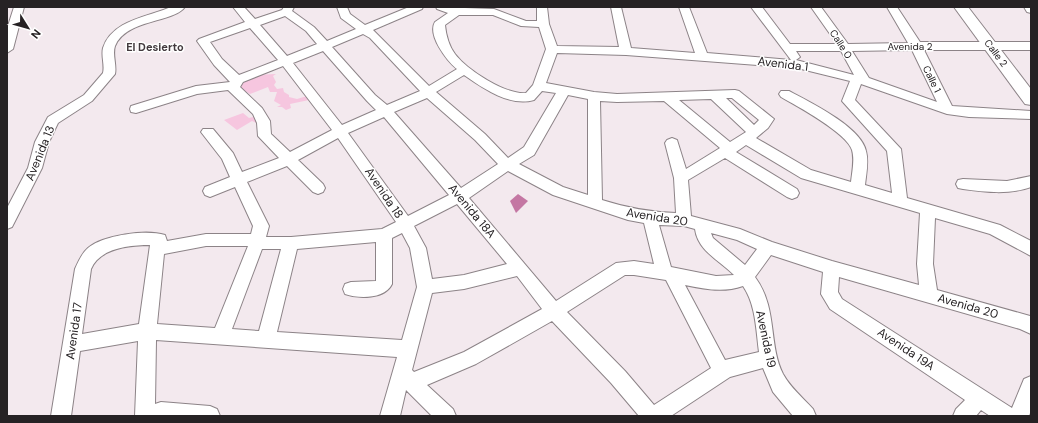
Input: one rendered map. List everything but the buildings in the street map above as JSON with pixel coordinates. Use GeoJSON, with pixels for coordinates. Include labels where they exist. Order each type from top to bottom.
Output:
{"type":"FeatureCollection","features":[{"type":"Feature","properties":{"kind":"main road","name":"Calle 2"},"geometry":{"type":"LineString","coordinates":[[961,7],[1031,100]]}},
{"type":"Feature","properties":{"kind":"street"},"geometry":{"type":"LineString","coordinates":[[7,49],[19,7]]}},
{"type":"Feature","properties":{"kind":"street","name":"Avenida 13"},"geometry":{"type":"LineString","coordinates":[[7,223],[35,168],[42,142],[53,120],[88,98],[109,74],[110,70],[107,55],[109,45],[117,35],[137,23],[180,7]]}},
{"type":"Feature","properties":{"kind":"street","name":"Avenida 18"},"geometry":{"type":"LineString","coordinates":[[238,7],[285,61],[373,176],[406,225],[418,248],[425,287],[407,349],[407,378],[390,416]]}},
{"type":"Feature","properties":{"kind":"street","name":"Avenida 20"},"geometry":{"type":"LineString","coordinates":[[342,7],[345,16],[374,36],[428,92],[480,137],[506,164],[558,191],[628,214],[650,218],[684,220],[702,224],[740,235],[768,247],[832,268],[1024,322],[1031,326]]}},
{"type":"Feature","properties":{"kind":"street"},"geometry":{"type":"LineString","coordinates":[[384,7],[400,15]]}},
{"type":"Feature","properties":{"kind":"street"},"geometry":{"type":"LineString","coordinates":[[136,109],[196,90],[234,83],[418,7]]}},
{"type":"Feature","properties":{"kind":"street"},"geometry":{"type":"LineString","coordinates":[[441,7],[457,12],[494,12],[525,24],[543,24]]}},
{"type":"Feature","properties":{"kind":"street"},"geometry":{"type":"LineString","coordinates":[[457,12],[439,24],[450,55],[464,70],[507,95],[516,98],[530,97],[538,86],[552,49],[543,24],[542,7]]}},
{"type":"Feature","properties":{"kind":"street"},"geometry":{"type":"LineString","coordinates":[[616,7],[626,51]]}},
{"type":"Feature","properties":{"kind":"street"},"geometry":{"type":"LineString","coordinates":[[684,7],[702,56]]}},
{"type":"Feature","properties":{"kind":"street"},"geometry":{"type":"LineString","coordinates":[[756,7],[788,48],[797,64]]}},
{"type":"Feature","properties":{"kind":"street","name":"Calle 0"},"geometry":{"type":"LineString","coordinates":[[816,7],[844,46],[860,80]]}},
{"type":"Feature","properties":{"kind":"street","name":"Calle 1"},"geometry":{"type":"LineString","coordinates":[[892,7],[916,46],[947,110]]}},
{"type":"Feature","properties":{"kind":"street"},"geometry":{"type":"LineString","coordinates":[[288,10],[252,24],[203,40],[234,83],[255,107],[263,121],[263,132],[318,188]]}},
{"type":"Feature","properties":{"kind":"street","name":"Avenida 18A"},"geometry":{"type":"LineString","coordinates":[[288,10],[310,29],[324,46],[386,111],[460,196],[554,311],[618,377],[653,416]]}},
{"type":"Feature","properties":{"kind":"street","name":"Avenida 2"},"geometry":{"type":"LineString","coordinates":[[788,48],[844,46],[1031,46]]}},
{"type":"Feature","properties":{"kind":"street","name":"Avenida 1"},"geometry":{"type":"LineString","coordinates":[[552,49],[626,51],[797,64],[860,80],[947,110],[969,113],[1031,115]]}},
{"type":"Feature","properties":{"kind":"street"},"geometry":{"type":"LineString","coordinates":[[210,191],[289,159],[340,132],[428,92],[464,70]]}},
{"type":"Feature","properties":{"kind":"street"},"geometry":{"type":"LineString","coordinates":[[860,80],[848,101],[894,149],[900,202]]}},
{"type":"Feature","properties":{"kind":"street"},"geometry":{"type":"LineString","coordinates":[[538,86],[594,96],[617,98],[665,95],[735,94],[766,119],[765,124],[750,135],[681,178]]}},
{"type":"Feature","properties":{"kind":"street"},"geometry":{"type":"LineString","coordinates":[[210,416],[161,412],[147,416],[147,331],[157,249],[206,240],[250,240],[257,243],[291,243],[384,235],[460,196],[506,164],[529,151],[564,91]]}},
{"type":"Feature","properties":{"kind":"street"},"geometry":{"type":"LineString","coordinates":[[713,94],[750,135],[806,174],[995,229],[1031,249]]}},
{"type":"Feature","properties":{"kind":"street"},"geometry":{"type":"LineString","coordinates":[[785,94],[839,128],[854,142],[859,150],[857,189]]}},
{"type":"Feature","properties":{"kind":"street"},"geometry":{"type":"LineString","coordinates":[[665,95],[728,150],[792,193]]}},
{"type":"Feature","properties":{"kind":"street"},"geometry":{"type":"LineString","coordinates":[[594,96],[596,160],[595,203]]}},
{"type":"Feature","properties":{"kind":"street"},"geometry":{"type":"LineString","coordinates":[[208,132],[228,157],[261,226],[257,243],[220,337]]}},
{"type":"Feature","properties":{"kind":"street"},"geometry":{"type":"LineString","coordinates":[[672,143],[681,178],[684,220]]}},
{"type":"Feature","properties":{"kind":"street"},"geometry":{"type":"LineString","coordinates":[[963,184],[982,186],[1016,185],[1031,181]]}},
{"type":"Feature","properties":{"kind":"street"},"geometry":{"type":"LineString","coordinates":[[928,210],[925,264],[930,295]]}},
{"type":"Feature","properties":{"kind":"street"},"geometry":{"type":"LineString","coordinates":[[650,218],[668,274],[719,366],[726,369]]}},
{"type":"Feature","properties":{"kind":"street","name":"Avenida 19"},"geometry":{"type":"LineString","coordinates":[[702,224],[704,238],[707,243],[745,275],[754,291],[764,321],[769,358],[774,376],[806,416]]}},
{"type":"Feature","properties":{"kind":"street"},"geometry":{"type":"LineString","coordinates":[[351,289],[379,288],[384,284],[384,235]]}},
{"type":"Feature","properties":{"kind":"street","name":"Avenida 17"},"geometry":{"type":"LineString","coordinates":[[61,416],[73,344],[83,269],[86,262],[96,251],[123,242],[152,239],[159,240],[157,249]]}},
{"type":"Feature","properties":{"kind":"street"},"geometry":{"type":"LineString","coordinates":[[266,339],[291,243]]}},
{"type":"Feature","properties":{"kind":"street"},"geometry":{"type":"LineString","coordinates":[[446,416],[407,378],[470,358],[554,311],[622,268],[629,267],[724,284],[740,281],[768,247]]}},
{"type":"Feature","properties":{"kind":"street"},"geometry":{"type":"LineString","coordinates":[[425,287],[464,282],[520,268]]}},
{"type":"Feature","properties":{"kind":"street","name":"Avenida 19A"},"geometry":{"type":"LineString","coordinates":[[832,268],[829,294],[836,304],[1007,416]]}},
{"type":"Feature","properties":{"kind":"street"},"geometry":{"type":"LineString","coordinates":[[73,344],[147,331],[407,349]]}},
{"type":"Feature","properties":{"kind":"street"},"geometry":{"type":"LineString","coordinates":[[653,416],[726,369],[769,358]]}},
{"type":"Feature","properties":{"kind":"street"},"geometry":{"type":"LineString","coordinates":[[1019,416],[1031,385]]}},
{"type":"Feature","properties":{"kind":"street"},"geometry":{"type":"LineString","coordinates":[[963,416],[979,399]]}},
{"type":"Feature","properties":{"kind":"shaded area"},"geometry":{"type":"Polygon","coordinates":[[[276,74],[273,76],[276,82],[274,85],[277,89],[283,88],[284,92],[289,95],[289,97],[297,99],[307,96],[309,100],[290,104],[291,108],[286,110],[282,107],[277,107],[281,105],[274,101],[277,92],[270,92],[268,87],[250,94],[237,86],[251,75],[276,74]]]}},
{"type":"Feature","properties":{"kind":"shaded area"},"geometry":{"type":"Polygon","coordinates":[[[243,113],[249,118],[257,116],[259,124],[252,121],[237,130],[224,120],[243,113]]]}},
{"type":"Feature","properties":{"kind":"shaded area"},"geometry":{"type":"Polygon","coordinates":[[[518,194],[528,201],[516,213],[510,201],[518,194]]]}},
{"type":"Feature","properties":{"kind":"district","name":"El Desierto"},"geometry":{"type":"Point","coordinates":[155,47]}}]}
